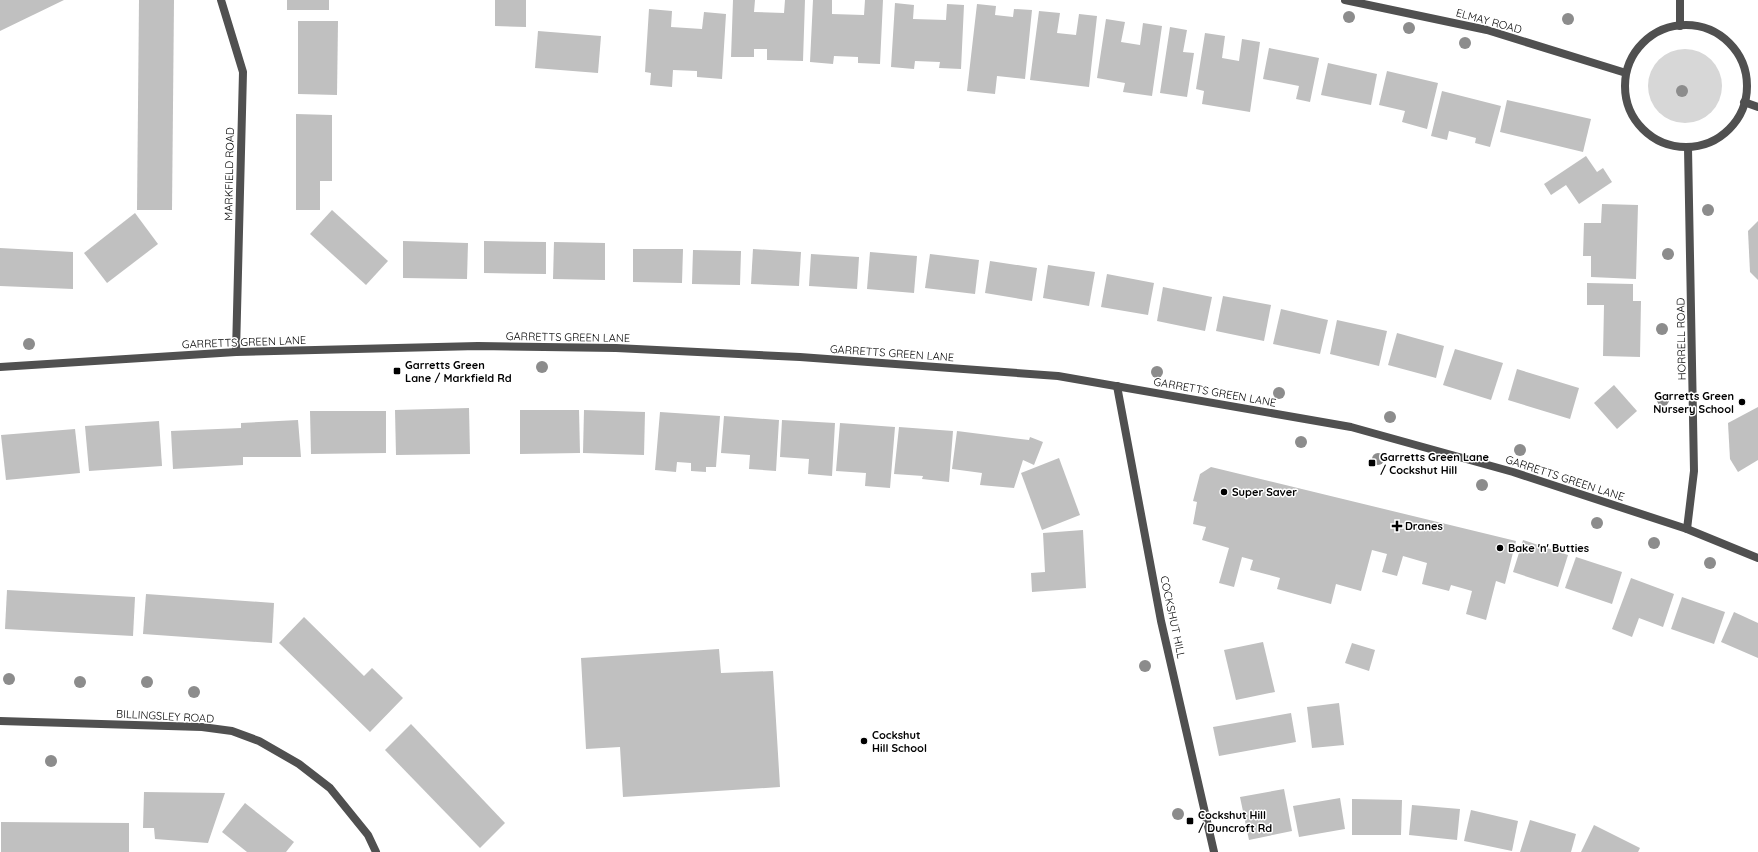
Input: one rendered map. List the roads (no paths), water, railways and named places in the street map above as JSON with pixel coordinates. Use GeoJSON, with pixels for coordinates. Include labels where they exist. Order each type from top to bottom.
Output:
{"type":"FeatureCollection","features":[{"type":"Feature","properties":{"kind":"street","name":"MARKFIELD ROAD"},"geometry":{"type":"LineString","coordinates":[[221,0],[243,72],[236,352]]}},
{"type":"Feature","properties":{"kind":"street","name":"ELMAY ROAD"},"geometry":{"type":"LineString","coordinates":[[1345,0],[1487,30],[1626,74]]}},
{"type":"Feature","properties":{"kind":"street"},"geometry":{"type":"LineString","coordinates":[[1680,0],[1680,26]]}},
{"type":"Feature","properties":{"kind":"street"},"geometry":{"type":"LineString","coordinates":[[1680,26],[1699,27],[1717,34],[1732,47],[1742,64],[1746,83],[1744,102],[1739,116],[1730,129],[1718,138],[1704,145],[1688,148],[1666,144],[1647,134],[1632,117],[1625,96],[1626,74],[1632,56],[1645,41],[1661,30],[1680,26]]}},
{"type":"Feature","properties":{"kind":"street"},"geometry":{"type":"LineString","coordinates":[[1744,102],[1758,107]]}},
{"type":"Feature","properties":{"kind":"street","name":"HORRELL ROAD"},"geometry":{"type":"LineString","coordinates":[[1687,529],[1694,471],[1688,148]]}},
{"type":"Feature","properties":{"kind":"street","name":"GARRETTS GREEN LANE"},"geometry":{"type":"LineString","coordinates":[[0,367],[236,352],[478,346],[616,348],[800,357],[1058,376],[1351,427],[1513,472],[1687,529],[1758,558]]}},
{"type":"Feature","properties":{"kind":"street","name":"COCKSHUT HILL"},"geometry":{"type":"LineString","coordinates":[[1117,386],[1161,621],[1214,852]]}},
{"type":"Feature","properties":{"kind":"street","name":"BILLINGSLEY ROAD"},"geometry":{"type":"LineString","coordinates":[[0,721],[202,727],[232,731],[258,740],[299,764],[330,788],[368,835],[376,852]]}},
{"type":"Feature","properties":{"kind":"place","name":"Garretts Green Lane / Markfield Rd"},"geometry":{"type":"Point","coordinates":[397,371]}},
{"type":"Feature","properties":{"kind":"place","name":"Garretts Green Nursery School"},"geometry":{"type":"Point","coordinates":[1742,402]}},
{"type":"Feature","properties":{"kind":"place","name":"Garretts Green Lane / Cockshut Hill"},"geometry":{"type":"Point","coordinates":[1372,463]}},
{"type":"Feature","properties":{"kind":"place","name":"Super Saver"},"geometry":{"type":"Point","coordinates":[1224,492]}},
{"type":"Feature","properties":{"kind":"place","name":"Dranes"},"geometry":{"type":"Point","coordinates":[1397,526]}},
{"type":"Feature","properties":{"kind":"place","name":"Bake 'n' Butties"},"geometry":{"type":"Point","coordinates":[1500,548]}},
{"type":"Feature","properties":{"kind":"place","name":"Cockshut Hill School"},"geometry":{"type":"Point","coordinates":[864,741]}},
{"type":"Feature","properties":{"kind":"place","name":"Cockshut Hill / Duncroft Rd"},"geometry":{"type":"Point","coordinates":[1190,821]}}]}
